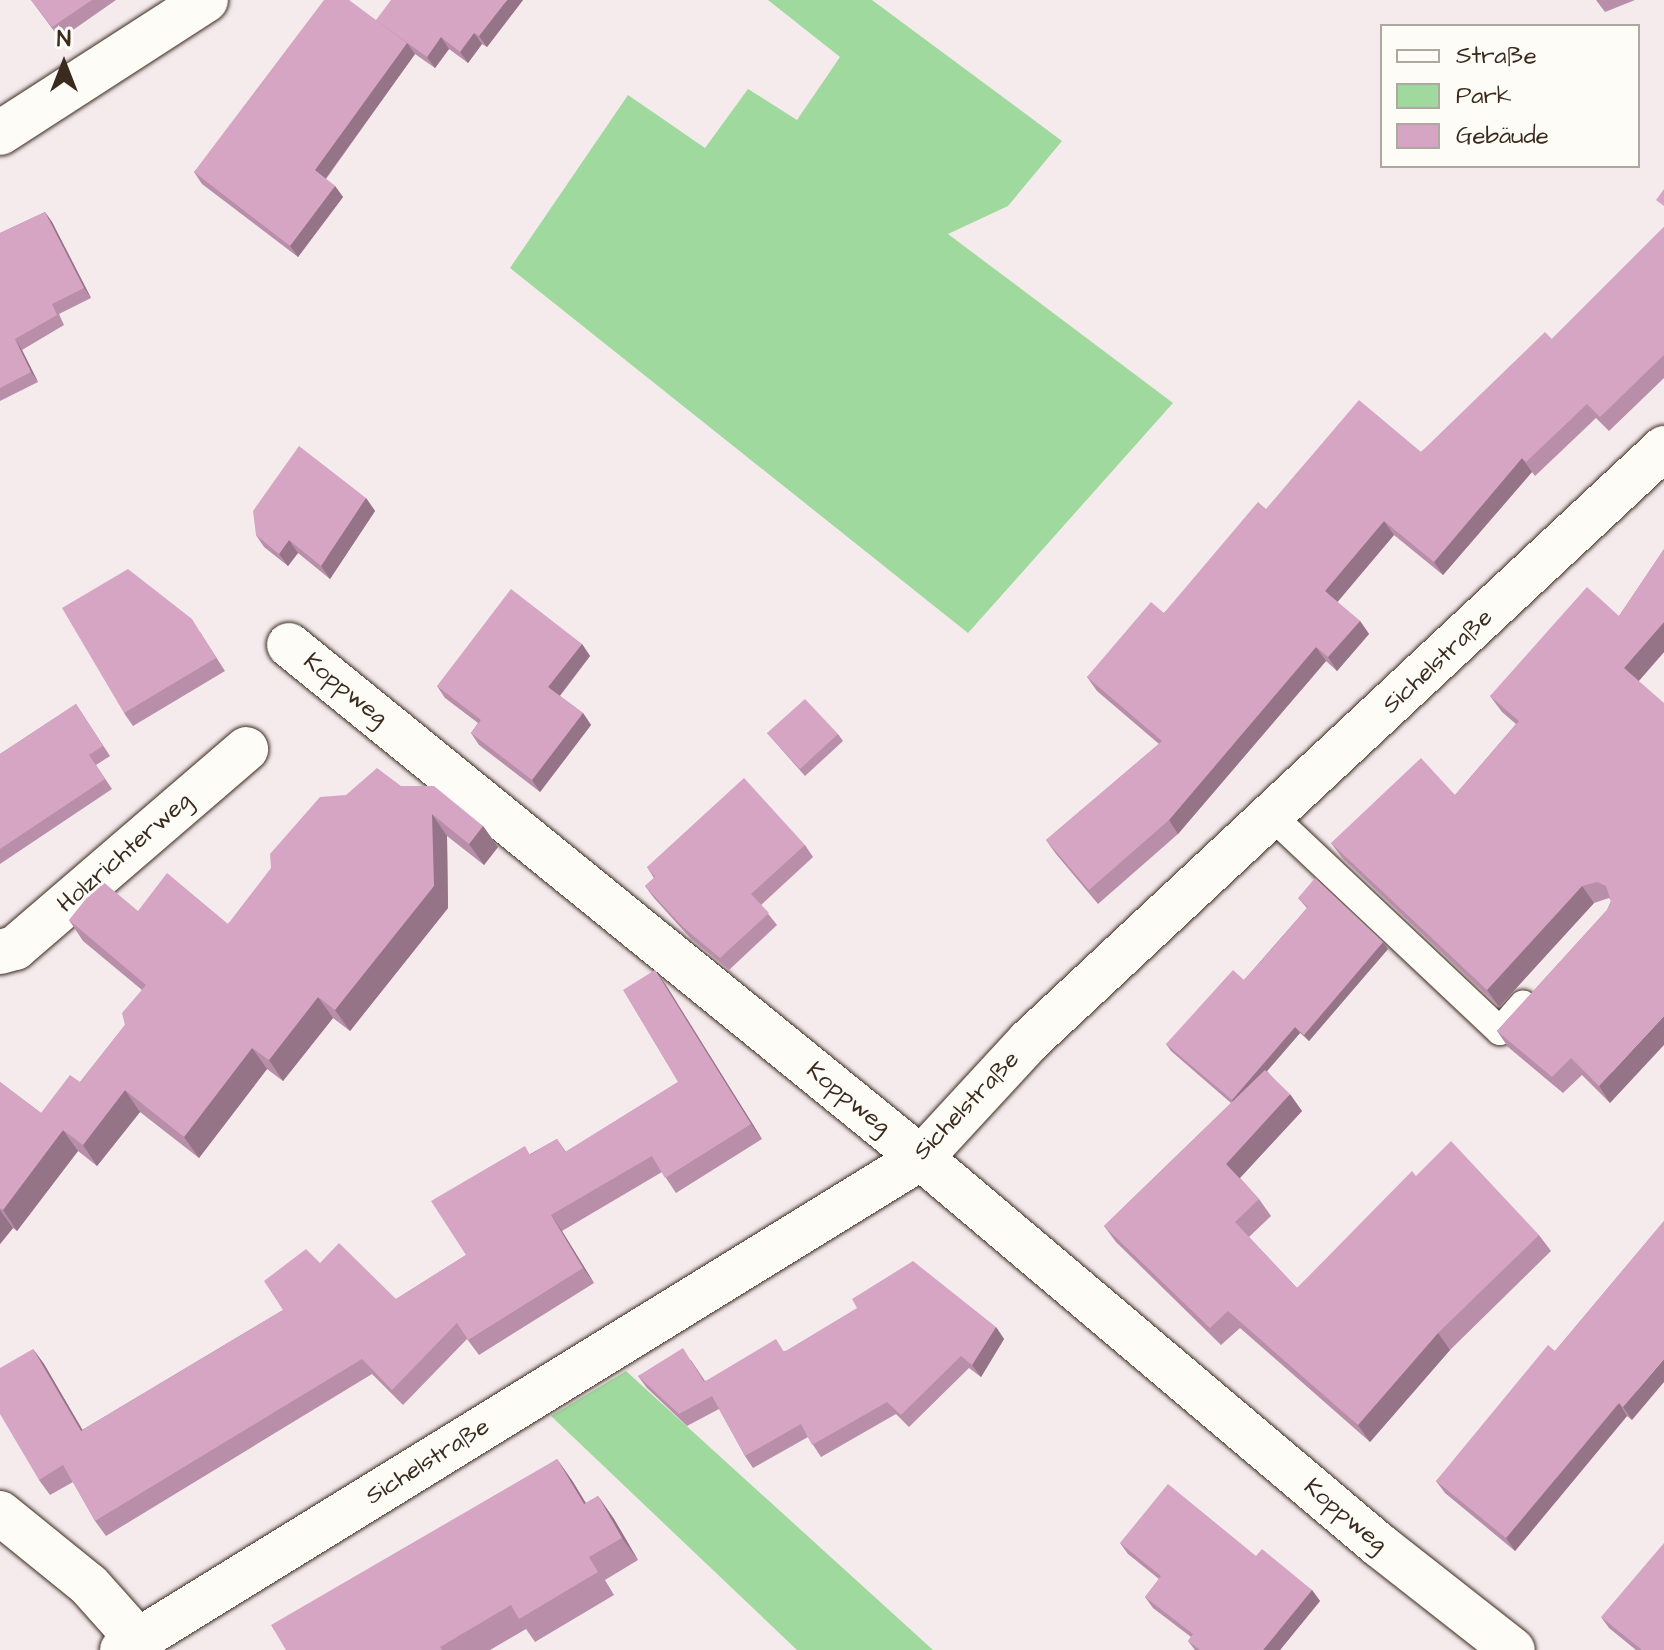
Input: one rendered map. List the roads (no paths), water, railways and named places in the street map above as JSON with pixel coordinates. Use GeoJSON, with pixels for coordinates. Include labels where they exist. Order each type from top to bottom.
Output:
{"type":"FeatureCollection","features":[{"type":"Feature","properties":{"kind":"street"},"geometry":{"type":"LineString","coordinates":[[0,133],[206,0]]}},
{"type":"Feature","properties":{"kind":"street","name":"Sichelstraße"},"geometry":{"type":"LineString","coordinates":[[130,1645],[921,1158],[1029,1041],[1273,817],[1664,448]]}},
{"type":"Feature","properties":{"kind":"street","name":"Koppweg"},"geometry":{"type":"LineString","coordinates":[[289,645],[921,1158],[1379,1545],[1513,1650]]}},
{"type":"Feature","properties":{"kind":"street","name":"Holzrichterweg"},"geometry":{"type":"LineString","coordinates":[[0,952],[15,948],[246,749]]}},
{"type":"Feature","properties":{"kind":"street"},"geometry":{"type":"LineString","coordinates":[[0,1513],[89,1585],[130,1645]]}},
{"type":"Feature","properties":{"kind":"lane"},"geometry":{"type":"LineString","coordinates":[[1273,817],[1500,1031],[1542,985]]}}]}
